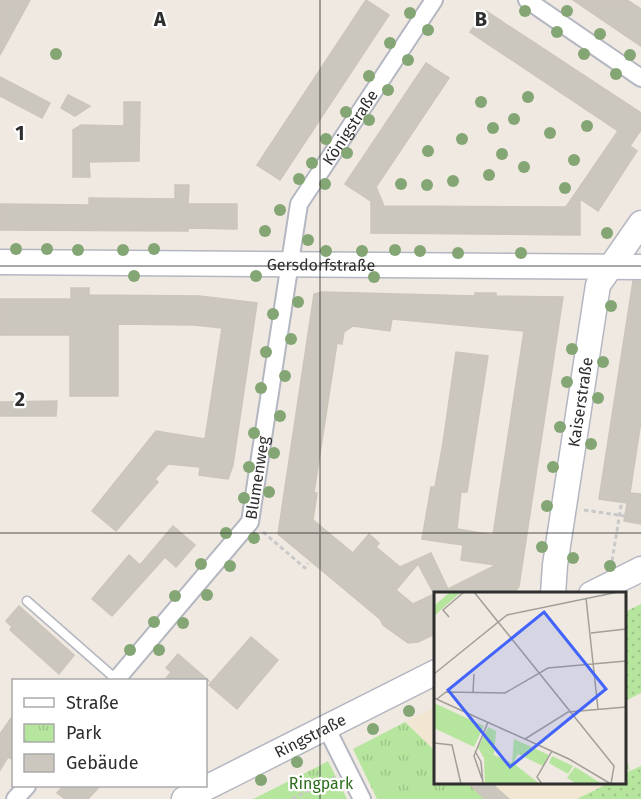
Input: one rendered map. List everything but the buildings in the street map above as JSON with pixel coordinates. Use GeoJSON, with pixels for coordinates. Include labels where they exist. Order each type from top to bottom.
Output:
{"type":"FeatureCollection","features":[{"type":"Feature","properties":{"kind":"street","name":"Königstraße"},"geometry":{"type":"LineString","coordinates":[[290,264],[299,204],[434,0]]}},
{"type":"Feature","properties":{"kind":"street"},"geometry":{"type":"LineString","coordinates":[[527,0],[641,78]]}},
{"type":"Feature","properties":{"kind":"street","name":"Kaiserstraße"},"geometry":{"type":"LineString","coordinates":[[554,592],[555,565],[598,285],[641,223]]}},
{"type":"Feature","properties":{"kind":"street","name":"Gersdorfstraße"},"geometry":{"type":"LineString","coordinates":[[0,262],[641,267]]}},
{"type":"Feature","properties":{"kind":"street","name":"Blumenweg"},"geometry":{"type":"LineString","coordinates":[[118,679],[250,522],[290,264]]}},
{"type":"Feature","properties":{"kind":"street"},"geometry":{"type":"LineString","coordinates":[[595,592],[641,569]]}},
{"type":"Feature","properties":{"kind":"street","name":"Ringstraße"},"geometry":{"type":"LineString","coordinates":[[184,799],[434,673]]}},
{"type":"Feature","properties":{"kind":"street"},"geometry":{"type":"LineString","coordinates":[[326,727],[362,799]]}},
{"type":"Feature","properties":{"kind":"street"},"geometry":{"type":"LineString","coordinates":[[15,799],[26,787]]}},
{"type":"Feature","properties":{"kind":"lane"},"geometry":{"type":"LineString","coordinates":[[27,602],[116,679]]}},
{"type":"Feature","properties":{"kind":"path"},"geometry":{"type":"LineString","coordinates":[[612,561],[622,516],[622,500]]}},
{"type":"Feature","properties":{"kind":"path"},"geometry":{"type":"LineString","coordinates":[[584,510],[622,516]]}},
{"type":"Feature","properties":{"kind":"path"},"geometry":{"type":"LineString","coordinates":[[263,532],[305,568],[308,563]]}},
{"type":"Feature","properties":{"kind":"path"},"geometry":{"type":"LineString","coordinates":[[292,799],[348,771]]}},
{"type":"Feature","properties":{"kind":"shaded area"},"geometry":{"type":"Polygon","coordinates":[[[434,708],[434,750],[405,722],[434,708]]]}},
{"type":"Feature","properties":{"kind":"shaded area"},"geometry":{"type":"Polygon","coordinates":[[[469,784],[607,784],[577,799],[485,799],[469,784]]]}},
{"type":"Feature","properties":{"kind":"green space"},"geometry":{"type":"Polygon","coordinates":[[[641,604],[641,693],[626,700],[626,612],[641,604]]]}},
{"type":"Feature","properties":{"kind":"green space"},"geometry":{"type":"Polygon","coordinates":[[[405,722],[434,750],[434,784],[469,784],[485,799],[377,799],[353,749],[405,722]]]}},
{"type":"Feature","properties":{"kind":"green space","name":"Ringpark"},"geometry":{"type":"Polygon","coordinates":[[[328,761],[347,799],[253,799],[321,765],[328,761]]]}},
{"type":"Feature","properties":{"kind":"green space"},"geometry":{"type":"Polygon","coordinates":[[[641,766],[641,799],[577,799],[607,784],[626,784],[626,774],[641,766]]]}}]}
